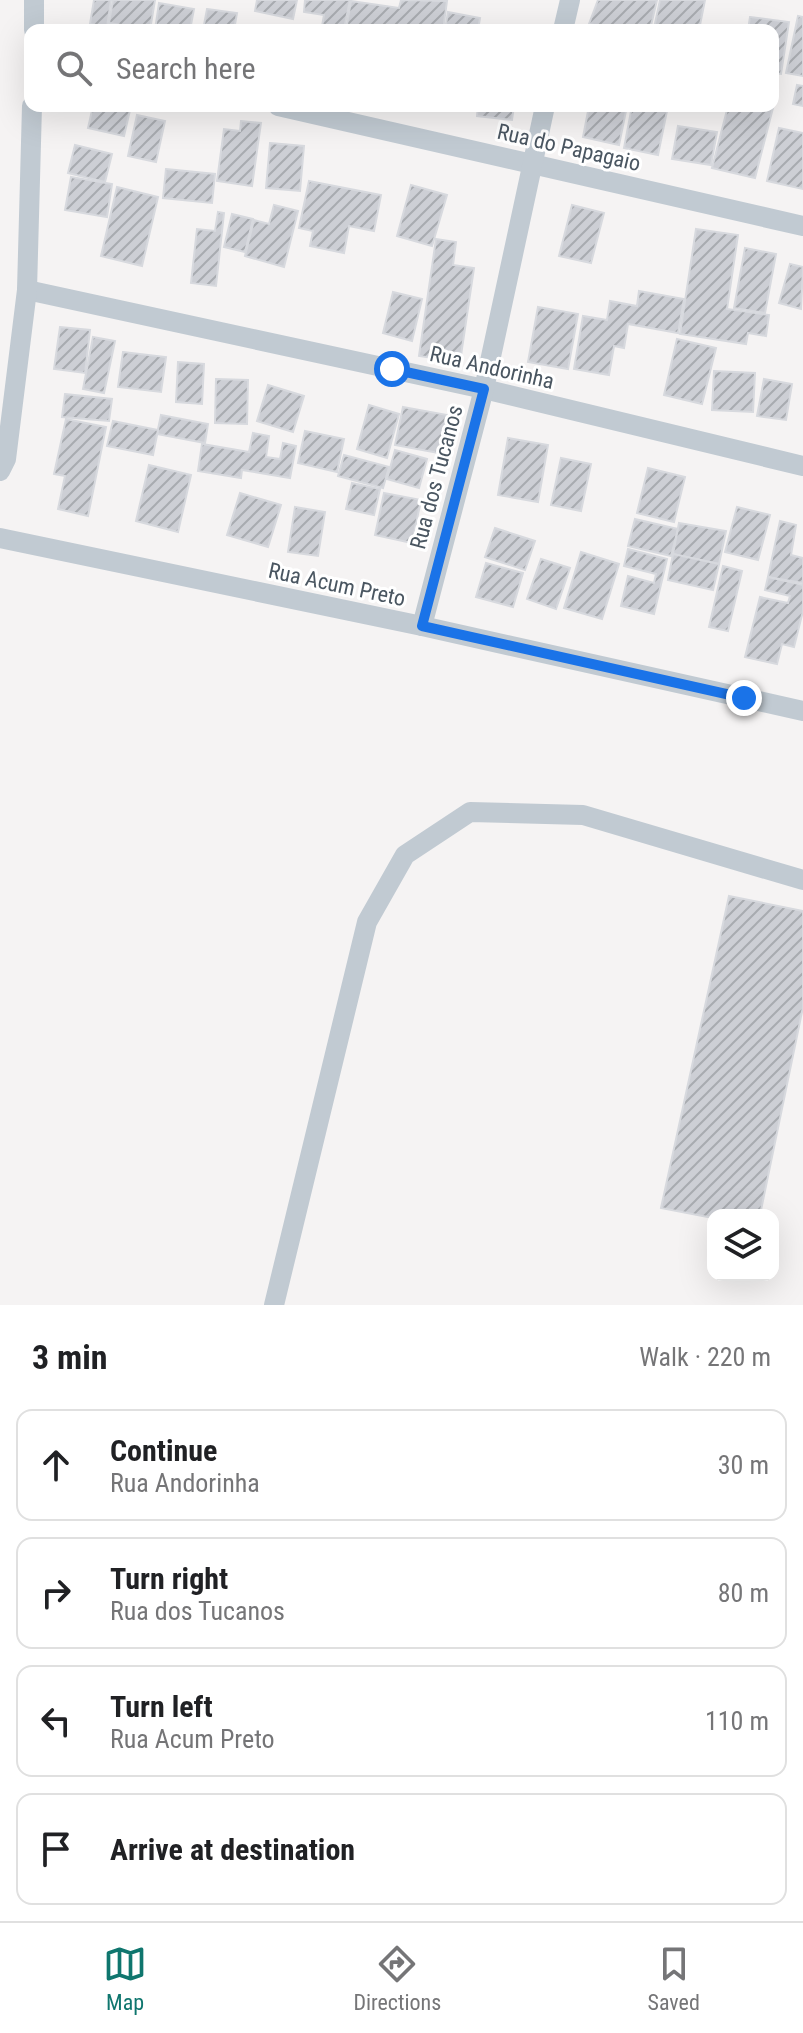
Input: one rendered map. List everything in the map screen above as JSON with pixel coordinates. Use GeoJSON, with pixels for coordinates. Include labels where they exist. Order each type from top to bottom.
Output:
{"type":"FeatureCollection","features":[{"type":"Feature","properties":{"kind":"street"},"geometry":{"type":"LineString","coordinates":[[34,0],[34,24]]}},
{"type":"Feature","properties":{"kind":"street"},"geometry":{"type":"LineString","coordinates":[[564,24],[570,0]]}},
{"type":"Feature","properties":{"kind":"street"},"geometry":{"type":"LineString","coordinates":[[0,471],[6,459],[27,290],[32,112]]}},
{"type":"Feature","properties":{"kind":"street","name":"Rua do Papagaio"},"geometry":{"type":"LineString","coordinates":[[305,112],[803,226]]}},
{"type":"Feature","properties":{"kind":"street","name":"Rua dos Tucanos"},"geometry":{"type":"LineString","coordinates":[[422,626],[484,389],[544,112]]}},
{"type":"Feature","properties":{"kind":"street","name":"Rua Andorinha"},"geometry":{"type":"LineString","coordinates":[[27,290],[484,389],[803,466]]}},
{"type":"Feature","properties":{"kind":"street","name":"Rua Acum Preto"},"geometry":{"type":"LineString","coordinates":[[0,538],[422,626],[803,711]]}},
{"type":"Feature","properties":{"kind":"street"},"geometry":{"type":"LineString","coordinates":[[274,1305],[367,922],[405,855],[470,812],[583,815],[803,880]]}},
{"type":"Feature","properties":{"kind":"building"},"geometry":{"type":"Polygon","coordinates":[[[94,0],[111,0],[107,24],[90,24],[94,0]]]}},
{"type":"Feature","properties":{"kind":"building"},"geometry":{"type":"Polygon","coordinates":[[[113,0],[155,0],[151,24],[109,23],[113,0]]]}},
{"type":"Feature","properties":{"kind":"building"},"geometry":{"type":"Polygon","coordinates":[[[257,0],[297,0],[293,19],[255,11],[257,0]]]}},
{"type":"Feature","properties":{"kind":"building"},"geometry":{"type":"Polygon","coordinates":[[[305,0],[350,0],[345,24],[322,24],[324,15],[304,12],[305,0]]]}},
{"type":"Feature","properties":{"kind":"building"},"geometry":{"type":"Polygon","coordinates":[[[401,0],[447,1],[444,24],[347,24],[351,1],[399,8],[401,0]]]}},
{"type":"Feature","properties":{"kind":"building"},"geometry":{"type":"Polygon","coordinates":[[[598,0],[657,0],[651,24],[589,24],[598,0]]]}},
{"type":"Feature","properties":{"kind":"building"},"geometry":{"type":"Polygon","coordinates":[[[660,0],[705,0],[700,24],[655,24],[660,0]]]}},
{"type":"Feature","properties":{"kind":"building"},"geometry":{"type":"Polygon","coordinates":[[[159,3],[194,9],[191,24],[156,24],[159,3]]]}},
{"type":"Feature","properties":{"kind":"building"},"geometry":{"type":"Polygon","coordinates":[[[207,9],[237,13],[235,24],[204,24],[207,9]]]}},
{"type":"Feature","properties":{"kind":"building"},"geometry":{"type":"Polygon","coordinates":[[[448,12],[480,18],[479,24],[446,24],[448,12]]]}},
{"type":"Feature","properties":{"kind":"building"},"geometry":{"type":"Polygon","coordinates":[[[798,16],[803,17],[803,76],[786,73],[798,16]]]}},
{"type":"Feature","properties":{"kind":"building"},"geometry":{"type":"Polygon","coordinates":[[[750,17],[789,22],[781,74],[779,24],[749,24],[750,17]]]}},
{"type":"Feature","properties":{"kind":"building"},"geometry":{"type":"Polygon","coordinates":[[[797,85],[803,86],[803,106],[793,104],[797,85]]]}},
{"type":"Feature","properties":{"kind":"building"},"geometry":{"type":"Polygon","coordinates":[[[92,112],[130,112],[124,136],[88,128],[92,112]]]}},
{"type":"Feature","properties":{"kind":"building"},"geometry":{"type":"Polygon","coordinates":[[[477,112],[513,112],[512,120],[477,116],[477,112]]]}},
{"type":"Feature","properties":{"kind":"building"},"geometry":{"type":"Polygon","coordinates":[[[588,112],[626,112],[619,145],[583,137],[588,112]]]}},
{"type":"Feature","properties":{"kind":"building"},"geometry":{"type":"Polygon","coordinates":[[[631,112],[667,112],[658,155],[624,148],[631,112]]]}},
{"type":"Feature","properties":{"kind":"building"},"geometry":{"type":"Polygon","coordinates":[[[726,112],[772,112],[755,178],[712,168],[726,112]]]}},
{"type":"Feature","properties":{"kind":"building"},"geometry":{"type":"Polygon","coordinates":[[[137,115],[165,121],[156,162],[128,156],[137,115]]]}},
{"type":"Feature","properties":{"kind":"building"},"geometry":{"type":"Polygon","coordinates":[[[241,121],[261,123],[252,186],[217,181],[224,129],[240,131],[241,121]]]}},
{"type":"Feature","properties":{"kind":"building"},"geometry":{"type":"Polygon","coordinates":[[[678,126],[717,132],[711,165],[672,159],[678,126]]]}},
{"type":"Feature","properties":{"kind":"building"},"geometry":{"type":"Polygon","coordinates":[[[779,128],[803,133],[803,189],[767,181],[779,128]]]}},
{"type":"Feature","properties":{"kind":"building"},"geometry":{"type":"Polygon","coordinates":[[[270,143],[304,146],[300,191],[266,188],[270,143]]]}},
{"type":"Feature","properties":{"kind":"building"},"geometry":{"type":"Polygon","coordinates":[[[75,145],[112,154],[105,182],[68,173],[75,145]]]}},
{"type":"Feature","properties":{"kind":"building"},"geometry":{"type":"Polygon","coordinates":[[[166,169],[215,174],[212,203],[163,198],[166,169]]]}},
{"type":"Feature","properties":{"kind":"building"},"geometry":{"type":"Polygon","coordinates":[[[71,177],[112,184],[107,217],[65,210],[71,177]]]}},
{"type":"Feature","properties":{"kind":"building"},"geometry":{"type":"Polygon","coordinates":[[[309,181],[381,195],[374,231],[349,226],[344,253],[310,246],[313,231],[299,228],[309,181]]]}},
{"type":"Feature","properties":{"kind":"building"},"geometry":{"type":"Polygon","coordinates":[[[411,185],[447,195],[432,246],[397,236],[411,185]]]}},
{"type":"Feature","properties":{"kind":"building"},"geometry":{"type":"Polygon","coordinates":[[[117,187],[158,197],[142,266],[101,256],[117,187]]]}},
{"type":"Feature","properties":{"kind":"building"},"geometry":{"type":"Polygon","coordinates":[[[274,205],[298,211],[284,267],[245,256],[254,220],[269,224],[274,205]]]}},
{"type":"Feature","properties":{"kind":"building"},"geometry":{"type":"Polygon","coordinates":[[[572,205],[604,213],[591,263],[559,256],[572,205]]]}},
{"type":"Feature","properties":{"kind":"building"},"geometry":{"type":"Polygon","coordinates":[[[218,212],[224,213],[216,286],[191,283],[197,229],[215,231],[218,212]]]}},
{"type":"Feature","properties":{"kind":"building"},"geometry":{"type":"Polygon","coordinates":[[[232,214],[253,219],[245,252],[224,247],[232,214]]]}},
{"type":"Feature","properties":{"kind":"building"},"geometry":{"type":"Polygon","coordinates":[[[696,229],[738,235],[727,309],[769,315],[766,336],[748,333],[746,344],[680,334],[696,229]]]}},
{"type":"Feature","properties":{"kind":"building"},"geometry":{"type":"Polygon","coordinates":[[[436,239],[456,242],[453,265],[474,268],[460,362],[419,356],[436,239]]]}},
{"type":"Feature","properties":{"kind":"building"},"geometry":{"type":"Polygon","coordinates":[[[745,248],[776,254],[765,313],[734,308],[745,248]]]}},
{"type":"Feature","properties":{"kind":"building"},"geometry":{"type":"Polygon","coordinates":[[[790,264],[803,267],[801,309],[779,303],[790,264]]]}},
{"type":"Feature","properties":{"kind":"building"},"geometry":{"type":"Polygon","coordinates":[[[639,291],[684,299],[678,333],[628,324],[624,348],[614,346],[609,375],[574,369],[583,316],[607,320],[610,301],[637,306],[639,291]]]}},
{"type":"Feature","properties":{"kind":"building"},"geometry":{"type":"Polygon","coordinates":[[[393,292],[422,299],[412,341],[383,333],[393,292]]]}},
{"type":"Feature","properties":{"kind":"building"},"geometry":{"type":"Polygon","coordinates":[[[538,307],[578,314],[568,369],[528,362],[538,307]]]}},
{"type":"Feature","properties":{"kind":"building"},"geometry":{"type":"Polygon","coordinates":[[[60,327],[90,330],[85,373],[54,369],[60,327]]]}},
{"type":"Feature","properties":{"kind":"building"},"geometry":{"type":"Polygon","coordinates":[[[93,337],[115,341],[104,393],[83,389],[93,337]]]}},
{"type":"Feature","properties":{"kind":"building"},"geometry":{"type":"Polygon","coordinates":[[[677,339],[716,348],[702,404],[664,395],[677,339]]]}},
{"type":"Feature","properties":{"kind":"building"},"geometry":{"type":"Polygon","coordinates":[[[123,352],[166,357],[161,392],[118,387],[123,352]]]}},
{"type":"Feature","properties":{"kind":"building"},"geometry":{"type":"Polygon","coordinates":[[[178,362],[204,364],[202,404],[176,402],[178,362]]]}},
{"type":"Feature","properties":{"kind":"building"},"geometry":{"type":"Polygon","coordinates":[[[714,371],[755,373],[753,412],[712,410],[714,371]]]}},
{"type":"Feature","properties":{"kind":"building"},"geometry":{"type":"Polygon","coordinates":[[[216,379],[248,380],[247,424],[215,423],[216,379]]]}},
{"type":"Feature","properties":{"kind":"building"},"geometry":{"type":"Polygon","coordinates":[[[764,379],[792,384],[786,420],[757,416],[764,379]]]}},
{"type":"Feature","properties":{"kind":"building"},"geometry":{"type":"Polygon","coordinates":[[[268,385],[304,396],[293,432],[257,421],[268,385]]]}},
{"type":"Feature","properties":{"kind":"building"},"geometry":{"type":"Polygon","coordinates":[[[65,394],[112,399],[109,421],[62,417],[65,394]]]}},
{"type":"Feature","properties":{"kind":"building"},"geometry":{"type":"Polygon","coordinates":[[[369,405],[399,414],[387,458],[357,449],[369,405]]]}},
{"type":"Feature","properties":{"kind":"building"},"geometry":{"type":"Polygon","coordinates":[[[403,407],[447,415],[439,453],[395,445],[403,407]]]}},
{"type":"Feature","properties":{"kind":"building"},"geometry":{"type":"Polygon","coordinates":[[[161,415],[208,424],[205,443],[157,434],[161,415]]]}},
{"type":"Feature","properties":{"kind":"building"},"geometry":{"type":"Polygon","coordinates":[[[66,419],[106,427],[88,516],[58,509],[65,476],[54,474],[66,419]]]}},
{"type":"Feature","properties":{"kind":"building"},"geometry":{"type":"Polygon","coordinates":[[[113,421],[158,430],[153,455],[107,446],[113,421]]]}},
{"type":"Feature","properties":{"kind":"building"},"geometry":{"type":"Polygon","coordinates":[[[305,431],[344,439],[337,472],[298,463],[305,431]]]}},
{"type":"Feature","properties":{"kind":"building"},"geometry":{"type":"Polygon","coordinates":[[[253,433],[269,436],[266,457],[280,459],[283,443],[296,446],[290,478],[242,470],[241,478],[198,471],[202,444],[249,452],[253,433]]]}},
{"type":"Feature","properties":{"kind":"building"},"geometry":{"type":"Polygon","coordinates":[[[508,438],[548,445],[538,502],[498,495],[508,438]]]}},
{"type":"Feature","properties":{"kind":"building"},"geometry":{"type":"Polygon","coordinates":[[[395,450],[427,459],[419,488],[387,479],[395,450]]]}},
{"type":"Feature","properties":{"kind":"building"},"geometry":{"type":"Polygon","coordinates":[[[344,455],[389,467],[383,488],[338,476],[344,455]]]}},
{"type":"Feature","properties":{"kind":"building"},"geometry":{"type":"Polygon","coordinates":[[[561,458],[591,464],[581,511],[551,505],[561,458]]]}},
{"type":"Feature","properties":{"kind":"building"},"geometry":{"type":"Polygon","coordinates":[[[149,465],[191,475],[178,532],[136,521],[149,465]]]}},
{"type":"Feature","properties":{"kind":"building"},"geometry":{"type":"Polygon","coordinates":[[[648,468],[685,477],[674,522],[637,513],[648,468]]]}},
{"type":"Feature","properties":{"kind":"building"},"geometry":{"type":"Polygon","coordinates":[[[352,483],[380,489],[374,515],[346,509],[352,483]]]}},
{"type":"Feature","properties":{"kind":"building"},"geometry":{"type":"Polygon","coordinates":[[[240,493],[281,505],[268,547],[227,535],[240,493]]]}},
{"type":"Feature","properties":{"kind":"building"},"geometry":{"type":"Polygon","coordinates":[[[384,493],[421,500],[412,543],[375,535],[384,493]]]}},
{"type":"Feature","properties":{"kind":"building"},"geometry":{"type":"Polygon","coordinates":[[[295,507],[325,512],[318,556],[288,552],[295,507]]]}},
{"type":"Feature","properties":{"kind":"building"},"geometry":{"type":"Polygon","coordinates":[[[737,507],[770,515],[758,560],[725,552],[737,507]]]}},
{"type":"Feature","properties":{"kind":"building"},"geometry":{"type":"Polygon","coordinates":[[[635,519],[678,529],[671,556],[628,546],[635,519]]]}},
{"type":"Feature","properties":{"kind":"building"},"geometry":{"type":"Polygon","coordinates":[[[780,521],[796,525],[791,555],[803,558],[803,583],[768,577],[780,521]]]}},
{"type":"Feature","properties":{"kind":"building"},"geometry":{"type":"Polygon","coordinates":[[[679,523],[726,531],[719,564],[673,554],[679,523]]]}},
{"type":"Feature","properties":{"kind":"building"},"geometry":{"type":"Polygon","coordinates":[[[495,528],[535,541],[525,570],[485,557],[495,528]]]}},
{"type":"Feature","properties":{"kind":"building"},"geometry":{"type":"Polygon","coordinates":[[[628,549],[667,559],[654,614],[621,606],[628,576],[654,583],[656,574],[624,566],[628,549]]]}},
{"type":"Feature","properties":{"kind":"building"},"geometry":{"type":"Polygon","coordinates":[[[581,552],[619,564],[602,619],[564,608],[581,552]]]}},
{"type":"Feature","properties":{"kind":"building"},"geometry":{"type":"Polygon","coordinates":[[[673,554],[719,564],[713,590],[668,580],[673,554]]]}},
{"type":"Feature","properties":{"kind":"building"},"geometry":{"type":"Polygon","coordinates":[[[541,559],[570,568],[556,609],[527,599],[541,559]]]}},
{"type":"Feature","properties":{"kind":"building"},"geometry":{"type":"Polygon","coordinates":[[[486,563],[523,573],[513,607],[476,597],[486,563]]]}},
{"type":"Feature","properties":{"kind":"building"},"geometry":{"type":"Polygon","coordinates":[[[723,566],[742,571],[728,631],[709,627],[723,566]]]}},
{"type":"Feature","properties":{"kind":"building"},"geometry":{"type":"Polygon","coordinates":[[[768,577],[803,585],[803,611],[794,647],[782,644],[777,664],[745,657],[760,597],[788,603],[790,596],[765,590],[768,577]]]}},
{"type":"Feature","properties":{"kind":"building"},"geometry":{"type":"Polygon","coordinates":[[[729,896],[803,911],[803,1007],[761,1209],[707,1209],[707,1217],[661,1208],[729,896]]]}},
{"type":"Feature","properties":{"kind":"route"},"geometry":{"type":"LineString","coordinates":[[392,369],[484,389],[422,626],[744,698]]}}]}
